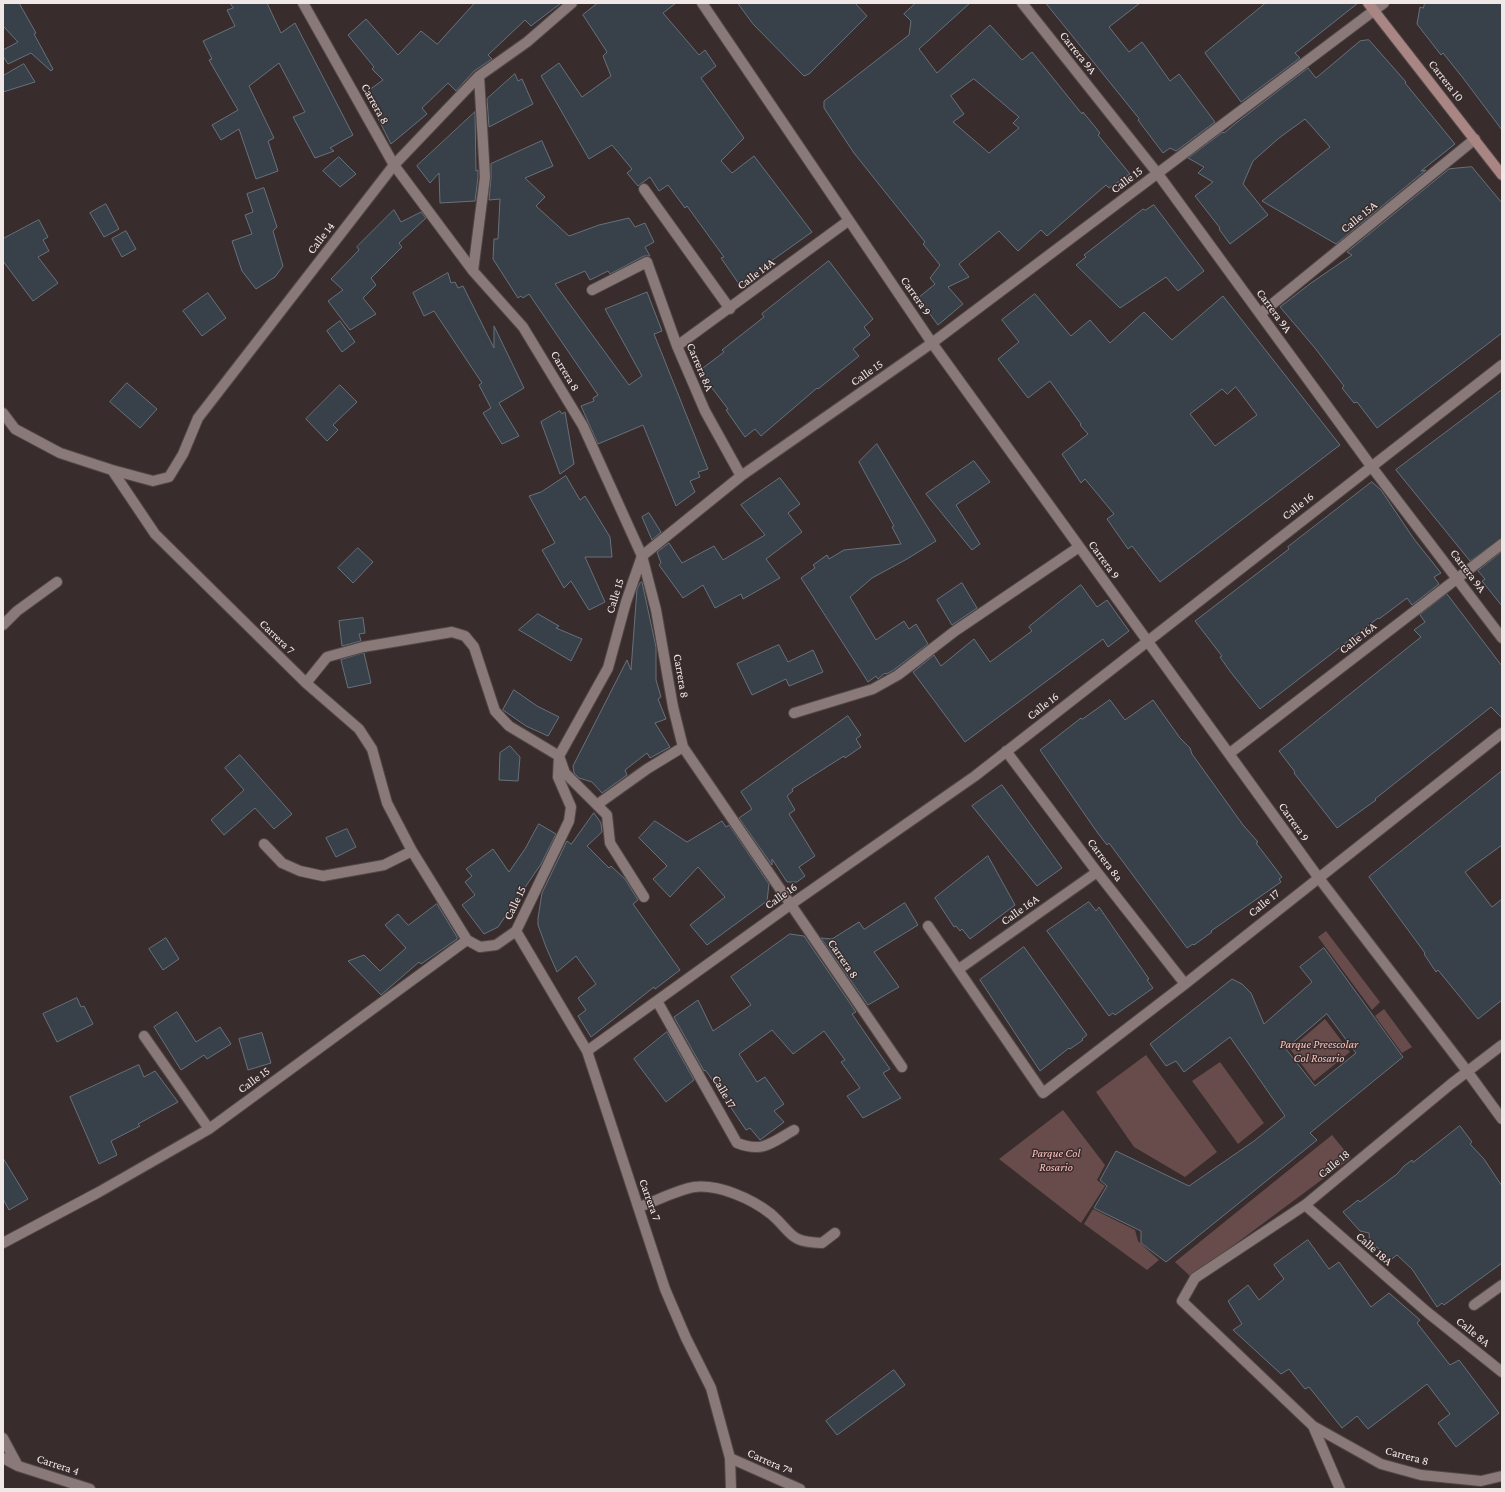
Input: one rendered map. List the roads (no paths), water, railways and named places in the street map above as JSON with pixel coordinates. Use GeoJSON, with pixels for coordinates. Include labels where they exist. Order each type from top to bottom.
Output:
{"type":"FeatureCollection","features":[{"type":"Feature","properties":{"kind":"street","name":"Carrera 8"},"geometry":{"type":"LineString","coordinates":[[303,3],[394,165],[473,271],[524,327],[579,419],[642,556],[656,610],[673,708],[683,747],[902,1067]]}},
{"type":"Feature","properties":{"kind":"street","name":"Calle 14"},"geometry":{"type":"LineString","coordinates":[[112,470],[153,481],[169,477],[183,454],[198,418],[394,165],[479,76],[527,42],[572,3]]}},
{"type":"Feature","properties":{"kind":"street","name":"Carrera 9"},"geometry":{"type":"LineString","coordinates":[[702,3],[848,221],[932,343],[1318,877],[1502,1119]]}},
{"type":"Feature","properties":{"kind":"street","name":"Carrera 9A"},"geometry":{"type":"LineString","coordinates":[[1022,3],[1158,174],[1371,466],[1502,638]]}},
{"type":"Feature","properties":{"kind":"street","name":"Calle 15"},"geometry":{"type":"LineString","coordinates":[[3,1243],[99,1192],[209,1129],[467,940],[480,947],[496,946],[516,931],[569,821],[571,806],[558,777],[559,756],[608,668],[626,602],[642,556],[741,476],[932,343],[1158,174],[1371,7],[1384,3]]}},
{"type":"Feature","properties":{"kind":"street","name":"Carrera 10"},"geometry":{"type":"LineString","coordinates":[[1371,7],[1502,175]]}},
{"type":"Feature","properties":{"kind":"street"},"geometry":{"type":"LineString","coordinates":[[473,271],[484,177],[479,76]]}},
{"type":"Feature","properties":{"kind":"street","name":"Calle 15A"},"geometry":{"type":"LineString","coordinates":[[1260,314],[1475,139]]}},
{"type":"Feature","properties":{"kind":"street"},"geometry":{"type":"LineString","coordinates":[[644,189],[730,309]]}},
{"type":"Feature","properties":{"kind":"street","name":"Calle 14A"},"geometry":{"type":"LineString","coordinates":[[677,346],[730,309],[848,221]]}},
{"type":"Feature","properties":{"kind":"street","name":"Carrera 8A"},"geometry":{"type":"LineString","coordinates":[[592,290],[647,262],[677,346],[705,410],[741,476]]}},
{"type":"Feature","properties":{"kind":"street","name":"Calle 16"},"geometry":{"type":"LineString","coordinates":[[587,1050],[790,905],[975,776],[1146,640],[1502,364]]}},
{"type":"Feature","properties":{"kind":"street"},"geometry":{"type":"LineString","coordinates":[[3,413],[15,428],[53,450],[112,470]]}},
{"type":"Feature","properties":{"kind":"street","name":"Carrera 7"},"geometry":{"type":"LineString","coordinates":[[112,470],[155,534],[306,683],[359,729],[372,749],[387,803],[412,851],[467,940]]}},
{"type":"Feature","properties":{"kind":"street","name":"Calle 16A"},"geometry":{"type":"LineString","coordinates":[[1230,754],[1502,544]]}},
{"type":"Feature","properties":{"kind":"street"},"geometry":{"type":"LineString","coordinates":[[794,713],[873,689],[898,675],[955,631],[1080,547]]}},
{"type":"Feature","properties":{"kind":"street"},"geometry":{"type":"LineString","coordinates":[[3,624],[17,611],[57,582]]}},
{"type":"Feature","properties":{"kind":"street"},"geometry":{"type":"LineString","coordinates":[[306,683],[327,657],[363,647],[452,632],[465,636],[474,647],[495,711],[510,726],[559,756],[565,773],[607,814],[610,843],[644,897]]}},
{"type":"Feature","properties":{"kind":"street","name":"Calle 17"},"geometry":{"type":"LineString","coordinates":[[959,969],[1043,1093],[1185,984],[1318,877],[1502,733]]}},
{"type":"Feature","properties":{"kind":"street"},"geometry":{"type":"LineString","coordinates":[[598,804],[647,768],[683,747]]}},
{"type":"Feature","properties":{"kind":"street","name":"Carrera 8a"},"geometry":{"type":"LineString","coordinates":[[1006,751],[1097,872],[1185,984]]}},
{"type":"Feature","properties":{"kind":"street"},"geometry":{"type":"LineString","coordinates":[[264,844],[282,864],[300,871],[323,876],[384,865],[412,851]]}},
{"type":"Feature","properties":{"kind":"street","name":"Calle 16A"},"geometry":{"type":"LineString","coordinates":[[959,969],[1097,872]]}},
{"type":"Feature","properties":{"kind":"street"},"geometry":{"type":"LineString","coordinates":[[928,926],[959,969]]}},
{"type":"Feature","properties":{"kind":"street","name":"Carrera 7"},"geometry":{"type":"LineString","coordinates":[[516,931],[587,1050],[665,1289],[686,1338],[711,1388],[730,1458],[731,1489]]}},
{"type":"Feature","properties":{"kind":"street","name":"Calle 17"},"geometry":{"type":"LineString","coordinates":[[657,1001],[737,1143],[750,1148],[763,1148],[794,1130]]}},
{"type":"Feature","properties":{"kind":"street"},"geometry":{"type":"LineString","coordinates":[[144,1036],[209,1129]]}},
{"type":"Feature","properties":{"kind":"street","name":"Calle 18"},"geometry":{"type":"LineString","coordinates":[[1182,1301],[1195,1278],[1305,1205],[1467,1071],[1502,1045]]}},
{"type":"Feature","properties":{"kind":"street"},"geometry":{"type":"LineString","coordinates":[[639,1207],[693,1188],[709,1187],[751,1202],[771,1214],[798,1240],[822,1243],[835,1233]]}},
{"type":"Feature","properties":{"kind":"street","name":"Calle 18A"},"geometry":{"type":"LineString","coordinates":[[1305,1205],[1427,1312]]}},
{"type":"Feature","properties":{"kind":"street"},"geometry":{"type":"LineString","coordinates":[[1474,1305],[1502,1284]]}},
{"type":"Feature","properties":{"kind":"street","name":"Carrera 8"},"geometry":{"type":"LineString","coordinates":[[1182,1301],[1313,1426],[1381,1464],[1421,1475],[1481,1481],[1502,1476]]}},
{"type":"Feature","properties":{"kind":"street","name":"Calle 8A"},"geometry":{"type":"LineString","coordinates":[[1427,1312],[1502,1372]]}},
{"type":"Feature","properties":{"kind":"street","name":"Carrera 8"},"geometry":{"type":"LineString","coordinates":[[1313,1426],[1340,1489]]}},
{"type":"Feature","properties":{"kind":"street","name":"Carrera 4"},"geometry":{"type":"LineString","coordinates":[[3,1438],[18,1466]]}},
{"type":"Feature","properties":{"kind":"street","name":"Carrera 4"},"geometry":{"type":"LineString","coordinates":[[3,1458],[18,1466],[90,1489]]}},
{"type":"Feature","properties":{"kind":"street","name":"Carrera 7ª"},"geometry":{"type":"LineString","coordinates":[[730,1458],[800,1489]]}},
{"type":"Feature","properties":{"kind":"park label","name":"Parque Preescolar Col Rosario"},"geometry":{"type":"Point","coordinates":[1319,1051]}},
{"type":"Feature","properties":{"kind":"park label","name":"Parque Col Rosario"},"geometry":{"type":"Point","coordinates":[1056,1160]}}]}
